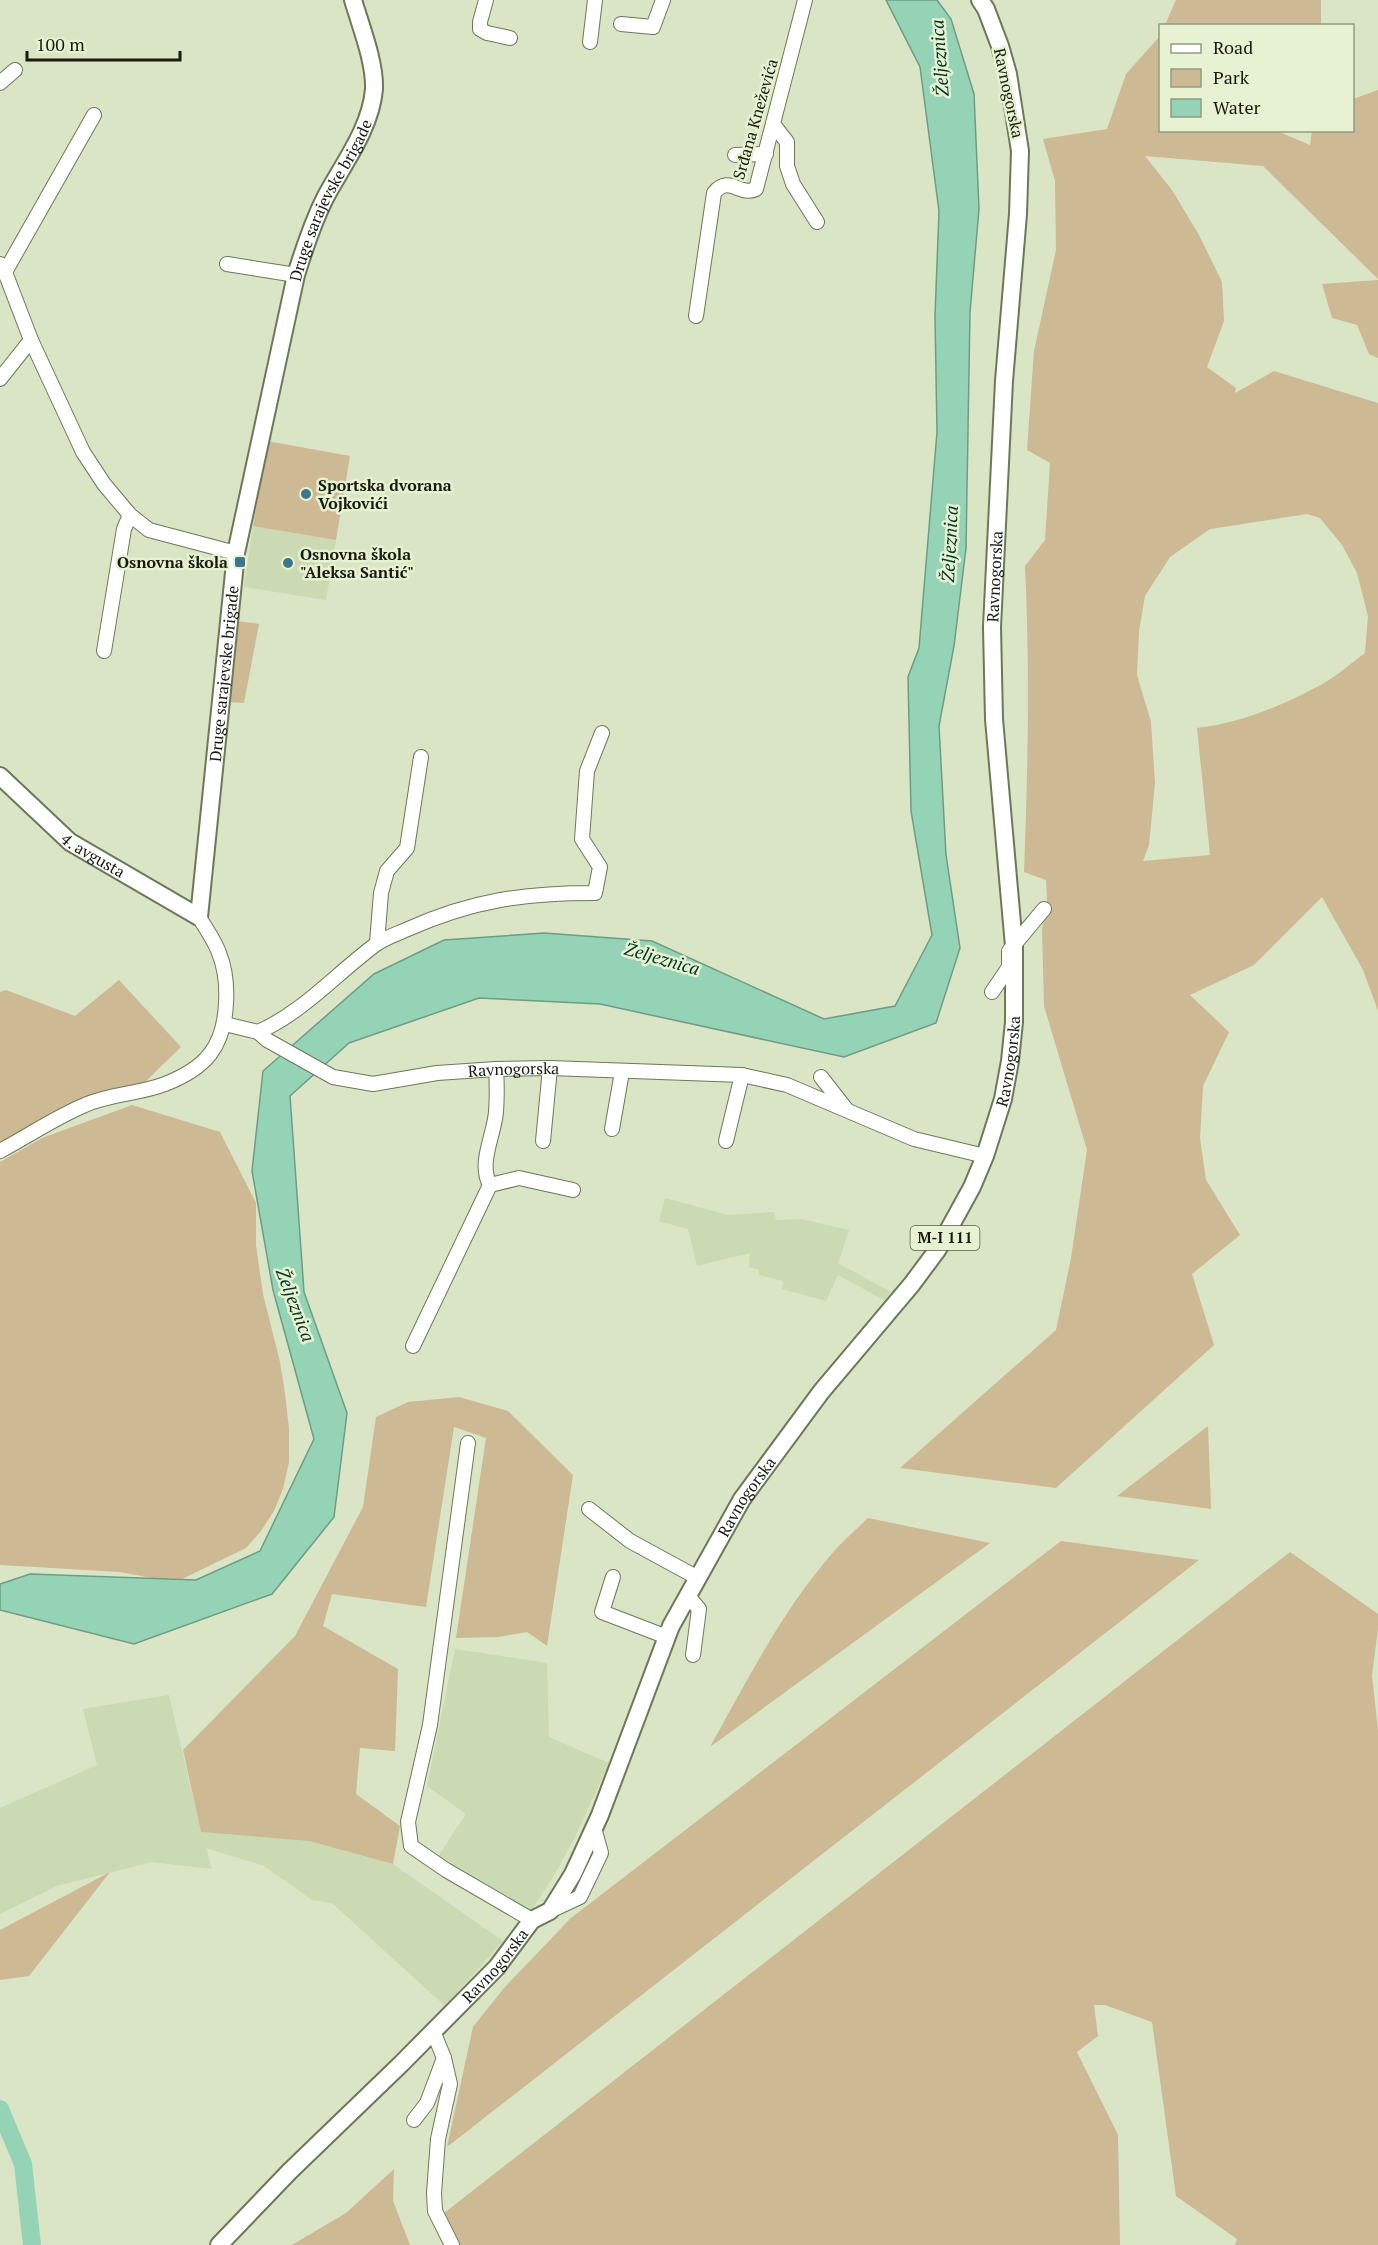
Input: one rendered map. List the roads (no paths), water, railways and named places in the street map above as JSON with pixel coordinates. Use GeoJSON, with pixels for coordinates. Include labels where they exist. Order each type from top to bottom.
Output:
{"type":"FeatureCollection","features":[{"type":"Feature","properties":{"kind":"main road","name":"Druge sarajevske brigade"},"geometry":{"type":"LineString","coordinates":[[200,917],[236,553],[296,275],[324,200],[361,131],[372,104],[374,87],[372,69],[353,0]]}},
{"type":"Feature","properties":{"kind":"main road","name":"Ravnogorska"},"geometry":{"type":"LineString","coordinates":[[219,2245],[290,2171],[497,1967],[532,1920],[550,1911],[573,1874],[594,1828],[667,1637],[742,1499],[821,1392],[912,1284],[938,1249],[972,1187],[985,1156],[1003,1099],[1014,1022],[1014,946],[994,719],[992,627],[1004,381],[1018,214],[1020,151],[1008,75],[996,36],[980,0]]}},
{"type":"Feature","properties":{"kind":"main road","name":"4. avgusta"},"geometry":{"type":"LineString","coordinates":[[0,776],[70,842],[200,917]]}},
{"type":"Feature","properties":{"kind":"street"},"geometry":{"type":"LineString","coordinates":[[486,0],[480,29],[487,33],[510,38]]}},
{"type":"Feature","properties":{"kind":"street"},"geometry":{"type":"LineString","coordinates":[[590,42],[595,0]]}},
{"type":"Feature","properties":{"kind":"street"},"geometry":{"type":"LineString","coordinates":[[621,24],[653,27],[663,0]]}},
{"type":"Feature","properties":{"kind":"street","name":"Srđana Kneževića"},"geometry":{"type":"LineString","coordinates":[[696,316],[714,193],[718,187],[726,184],[748,191],[756,189],[804,0]]}},
{"type":"Feature","properties":{"kind":"street"},"geometry":{"type":"LineString","coordinates":[[0,82],[15,70]]}},
{"type":"Feature","properties":{"kind":"street"},"geometry":{"type":"LineString","coordinates":[[94,115],[3,268],[31,340],[83,452],[104,484],[130,515],[149,530],[236,553]]}},
{"type":"Feature","properties":{"kind":"street"},"geometry":{"type":"LineString","coordinates":[[773,124],[787,142],[787,166],[793,184],[817,222]]}},
{"type":"Feature","properties":{"kind":"street"},"geometry":{"type":"LineString","coordinates":[[735,155],[766,154]]}},
{"type":"Feature","properties":{"kind":"street"},"geometry":{"type":"LineString","coordinates":[[227,264],[296,275]]}},
{"type":"Feature","properties":{"kind":"street"},"geometry":{"type":"LineString","coordinates":[[0,379],[31,340]]}},
{"type":"Feature","properties":{"kind":"street"},"geometry":{"type":"LineString","coordinates":[[104,651],[123,529],[130,515]]}},
{"type":"Feature","properties":{"kind":"street"},"geometry":{"type":"LineString","coordinates":[[262,1036],[378,943],[440,915],[502,898],[546,893],[595,893],[600,867],[582,839],[587,771],[602,733]]}},
{"type":"Feature","properties":{"kind":"street"},"geometry":{"type":"LineString","coordinates":[[378,943],[381,893],[387,871],[407,848],[421,757]]}},
{"type":"Feature","properties":{"kind":"street"},"geometry":{"type":"LineString","coordinates":[[992,992],[1009,967],[1009,951],[1044,909]]}},
{"type":"Feature","properties":{"kind":"street"},"geometry":{"type":"LineString","coordinates":[[0,1150],[85,1105],[111,1096],[163,1085],[189,1073],[208,1057],[218,1042],[225,1024],[225,976],[219,953],[200,917]]}},
{"type":"Feature","properties":{"kind":"street","name":"Ravnogorska"},"geometry":{"type":"LineString","coordinates":[[225,1024],[262,1036],[333,1077],[373,1084],[437,1073],[550,1068],[742,1075],[787,1085],[914,1139],[985,1156]]}},
{"type":"Feature","properties":{"kind":"street"},"geometry":{"type":"LineString","coordinates":[[543,1141],[550,1068]]}},
{"type":"Feature","properties":{"kind":"street"},"geometry":{"type":"LineString","coordinates":[[490,1185],[486,1178],[485,1164],[496,1113],[496,1070]]}},
{"type":"Feature","properties":{"kind":"street"},"geometry":{"type":"LineString","coordinates":[[612,1129],[622,1072]]}},
{"type":"Feature","properties":{"kind":"street"},"geometry":{"type":"LineString","coordinates":[[726,1141],[742,1075]]}},
{"type":"Feature","properties":{"kind":"street"},"geometry":{"type":"LineString","coordinates":[[821,1077],[847,1111]]}},
{"type":"Feature","properties":{"kind":"street"},"geometry":{"type":"LineString","coordinates":[[490,1185],[519,1178],[573,1190]]}},
{"type":"Feature","properties":{"kind":"street"},"geometry":{"type":"LineString","coordinates":[[413,1346],[490,1185]]}},
{"type":"Feature","properties":{"kind":"street"},"geometry":{"type":"LineString","coordinates":[[468,1443],[430,1725],[408,1822],[411,1846],[532,1920]]}},
{"type":"Feature","properties":{"kind":"street"},"geometry":{"type":"LineString","coordinates":[[589,1509],[630,1541],[698,1578]]}},
{"type":"Feature","properties":{"kind":"street"},"geometry":{"type":"LineString","coordinates":[[613,1577],[602,1612],[667,1637]]}},
{"type":"Feature","properties":{"kind":"street"},"geometry":{"type":"LineString","coordinates":[[688,1596],[699,1609],[693,1655]]}},
{"type":"Feature","properties":{"kind":"street"},"geometry":{"type":"LineString","coordinates":[[433,2031],[444,2058],[450,2084],[438,2139],[435,2211],[452,2245]]}},
{"type":"Feature","properties":{"kind":"street"},"geometry":{"type":"LineString","coordinates":[[414,2120],[427,2103],[444,2058]]}},
{"type":"Feature","properties":{"kind":"water"},"geometry":{"type":"Polygon","coordinates":[[[886,0],[937,0],[951,19],[974,94],[979,209],[970,312],[966,548],[954,646],[939,726],[946,855],[960,948],[936,1023],[844,1057],[600,1004],[479,998],[349,1043],[290,1096],[304,1292],[347,1413],[334,1517],[272,1594],[134,1644],[0,1610],[0,1584],[30,1574],[196,1580],[260,1551],[314,1439],[273,1290],[252,1171],[263,1071],[374,974],[444,940],[544,933],[652,941],[824,1019],[895,1006],[932,935],[911,811],[908,677],[919,648],[937,432],[935,316],[939,211],[920,67],[886,0]]]}},
{"type":"Feature","properties":{"kind":"waterway","name":"Željeznica"},"geometry":{"type":"LineString","coordinates":[[0,2109],[23,2164],[32,2245]]}},
{"type":"Feature","properties":{"kind":"place","name":"Sportska dvorana Vojkovići"},"geometry":{"type":"Point","coordinates":[306,494]}},
{"type":"Feature","properties":{"kind":"place","name":"Osnovna škola"},"geometry":{"type":"Point","coordinates":[240,562]}},
{"type":"Feature","properties":{"kind":"place","name":"Osnovna škola \"Aleksa Santić\""},"geometry":{"type":"Point","coordinates":[288,563]}}]}
